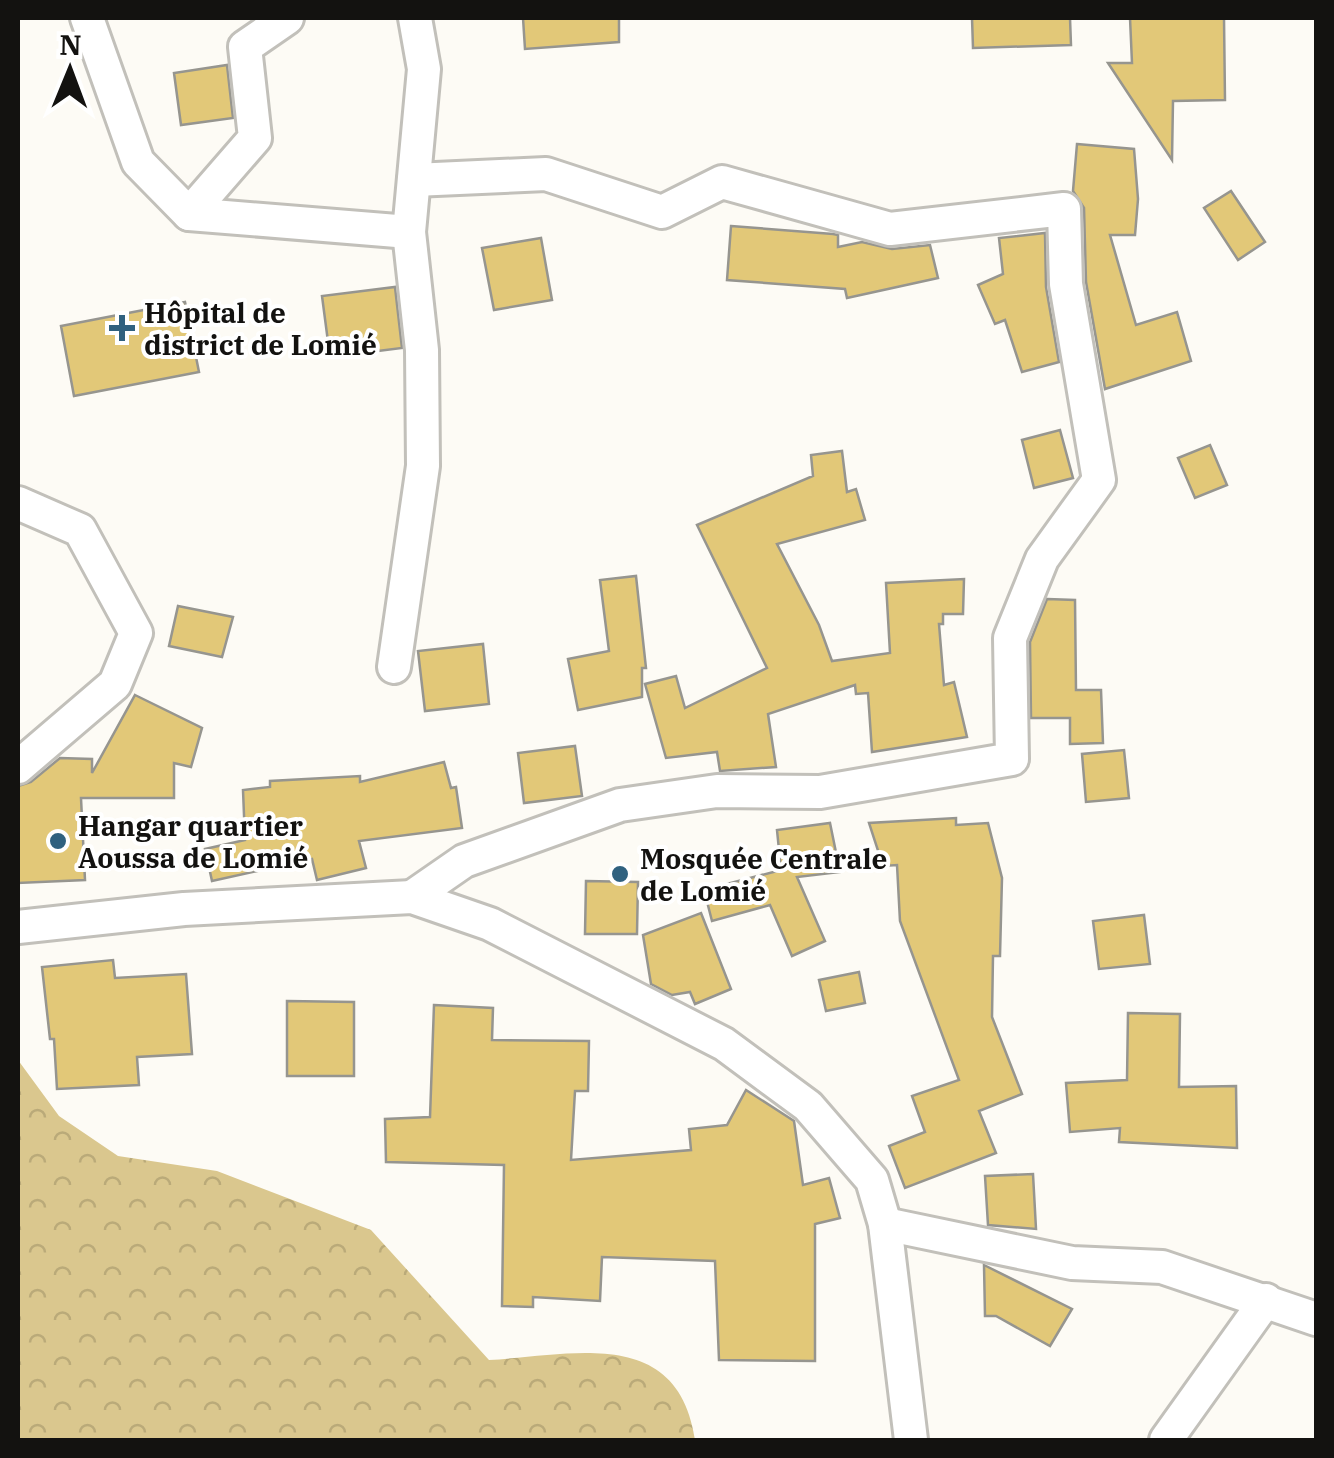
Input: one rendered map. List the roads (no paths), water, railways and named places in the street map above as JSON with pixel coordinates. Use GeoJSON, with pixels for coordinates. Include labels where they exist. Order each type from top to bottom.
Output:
{"type":"FeatureCollection","features":[{"type":"Feature","properties":{"kind":"street"},"geometry":{"type":"LineString","coordinates":[[88,18],[138,162],[189,214],[409,232]]}},
{"type":"Feature","properties":{"kind":"street"},"geometry":{"type":"LineString","coordinates":[[189,214],[255,138],[246,47],[287,18]]}},
{"type":"Feature","properties":{"kind":"street"},"geometry":{"type":"LineString","coordinates":[[394,667],[423,466],[422,350],[409,232],[424,69],[415,18]]}},
{"type":"Feature","properties":{"kind":"street"},"geometry":{"type":"LineString","coordinates":[[412,897],[464,861],[620,805],[717,791],[820,792],[1012,759],[1010,638],[1042,559],[1099,480],[1066,284],[1064,209],[890,228],[722,182],[662,212],[546,174],[414,180]]}},
{"type":"Feature","properties":{"kind":"street"},"geometry":{"type":"LineString","coordinates":[[18,502],[80,530],[136,633],[115,684],[18,766]]}},
{"type":"Feature","properties":{"kind":"street"},"geometry":{"type":"LineString","coordinates":[[18,927],[184,910],[412,897],[490,924],[724,1044],[808,1106],[872,1180],[885,1224],[911,1440]]}},
{"type":"Feature","properties":{"kind":"street"},"geometry":{"type":"LineString","coordinates":[[885,1224],[1072,1264],[1162,1267],[1316,1320]]}},
{"type":"Feature","properties":{"kind":"street"},"geometry":{"type":"LineString","coordinates":[[1166,1440],[1266,1300]]}},
{"type":"Feature","properties":{"kind":"place","name":"Hôpital de district de Lomié"},"geometry":{"type":"Point","coordinates":[122,328]}},
{"type":"Feature","properties":{"kind":"place","name":"Hangar quartier Aoussa de Lomié"},"geometry":{"type":"Point","coordinates":[58,841]}},
{"type":"Feature","properties":{"kind":"place","name":"Mosquée Centrale de Lomié"},"geometry":{"type":"Point","coordinates":[620,874]}}]}
